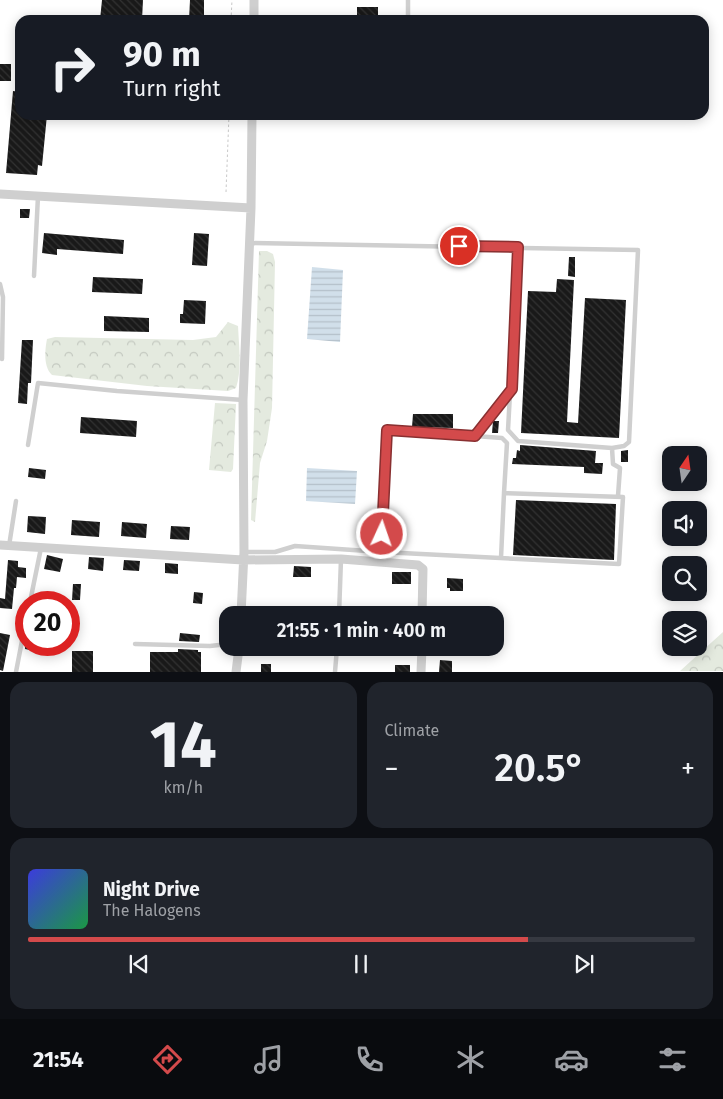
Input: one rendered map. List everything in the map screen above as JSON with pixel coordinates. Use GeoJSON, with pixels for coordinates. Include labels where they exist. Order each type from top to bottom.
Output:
{"type":"FeatureCollection","features":[{"type":"Feature","properties":{"kind":"street"},"geometry":{"type":"LineString","coordinates":[[254,0],[254,15]]}},
{"type":"Feature","properties":{"kind":"street"},"geometry":{"type":"LineString","coordinates":[[240,606],[243,556],[243,400],[251,208],[252,120]]}},
{"type":"Feature","properties":{"kind":"street"},"geometry":{"type":"LineString","coordinates":[[0,194],[251,208]]}},
{"type":"Feature","properties":{"kind":"street"},"geometry":{"type":"LineString","coordinates":[[4,545],[418,564],[423,569],[422,606]]}},
{"type":"Feature","properties":{"kind":"street"},"geometry":{"type":"LineString","coordinates":[[236,672],[238,656]]}},
{"type":"Feature","properties":{"kind":"street"},"geometry":{"type":"LineString","coordinates":[[421,672],[422,656]]}},
{"type":"Feature","properties":{"kind":"lane"},"geometry":{"type":"LineString","coordinates":[[408,0],[408,15]]}},
{"type":"Feature","properties":{"kind":"lane"},"geometry":{"type":"LineString","coordinates":[[34,276],[38,196]]}},
{"type":"Feature","properties":{"kind":"lane"},"geometry":{"type":"LineString","coordinates":[[249,243],[518,247],[638,250],[629,442],[624,446],[612,448],[518,442],[508,430],[512,389],[518,247]]}},
{"type":"Feature","properties":{"kind":"lane"},"geometry":{"type":"LineString","coordinates":[[0,284],[4,297],[2,359]]}},
{"type":"Feature","properties":{"kind":"lane"},"geometry":{"type":"LineString","coordinates":[[28,445],[38,383],[243,400]]}},
{"type":"Feature","properties":{"kind":"lane"},"geometry":{"type":"LineString","coordinates":[[475,436],[512,389]]}},
{"type":"Feature","properties":{"kind":"lane"},"geometry":{"type":"LineString","coordinates":[[382,552],[387,430],[502,438],[507,443],[501,558]]}},
{"type":"Feature","properties":{"kind":"lane"},"geometry":{"type":"LineString","coordinates":[[612,448],[613,464],[620,468],[618,496]]}},
{"type":"Feature","properties":{"kind":"lane"},"geometry":{"type":"LineString","coordinates":[[243,556],[275,552],[295,546],[619,564],[623,497],[504,493]]}},
{"type":"Feature","properties":{"kind":"lane"},"geometry":{"type":"LineString","coordinates":[[4,545],[16,501]]}},
{"type":"Feature","properties":{"kind":"lane"},"geometry":{"type":"LineString","coordinates":[[32,591],[41,548]]}},
{"type":"Feature","properties":{"kind":"lane"},"geometry":{"type":"LineString","coordinates":[[339,606],[341,559]]}},
{"type":"Feature","properties":{"kind":"lane"},"geometry":{"type":"LineString","coordinates":[[135,644],[219,645]]}},
{"type":"Feature","properties":{"kind":"lane"},"geometry":{"type":"LineString","coordinates":[[16,672],[19,656]]}},
{"type":"Feature","properties":{"kind":"lane"},"geometry":{"type":"LineString","coordinates":[[335,672],[336,656]]}},
{"type":"Feature","properties":{"kind":"path"},"geometry":{"type":"LineString","coordinates":[[231,15],[232,0]]}},
{"type":"Feature","properties":{"kind":"path"},"geometry":{"type":"LineString","coordinates":[[226,192],[228,120]]}},
{"type":"Feature","properties":{"kind":"green space"},"geometry":{"type":"Polygon","coordinates":[[[259,251],[267,251],[273,254],[275,262],[272,408],[267,441],[260,463],[255,522],[251,520],[259,251]]]}},
{"type":"Feature","properties":{"kind":"green space"},"geometry":{"type":"Polygon","coordinates":[[[228,322],[238,326],[240,358],[236,388],[228,391],[147,386],[52,375],[46,363],[47,339],[55,337],[193,340],[216,337],[228,322]]]}},
{"type":"Feature","properties":{"kind":"green space"},"geometry":{"type":"Polygon","coordinates":[[[215,403],[236,404],[233,469],[231,472],[209,470],[215,403]]]}},
{"type":"Feature","properties":{"kind":"green space"},"geometry":{"type":"Polygon","coordinates":[[[723,632],[723,671],[680,671],[697,656],[707,656],[707,647],[723,632]]]}},
{"type":"Feature","properties":{"kind":"shaded area"},"geometry":{"type":"Polygon","coordinates":[[[312,267],[343,270],[340,342],[307,339],[312,267]]]}},
{"type":"Feature","properties":{"kind":"shaded area"},"geometry":{"type":"Polygon","coordinates":[[[307,468],[357,471],[355,504],[306,501],[307,468]]]}},
{"type":"Feature","properties":{"kind":"building"},"geometry":{"type":"Polygon","coordinates":[[[102,0],[143,0],[142,15],[100,15],[102,0]]]}},
{"type":"Feature","properties":{"kind":"building"},"geometry":{"type":"Polygon","coordinates":[[[190,0],[204,0],[204,15],[189,15],[190,0]]]}},
{"type":"Feature","properties":{"kind":"building"},"geometry":{"type":"Polygon","coordinates":[[[357,7],[378,7],[378,15],[357,15],[357,7]]]}},
{"type":"Feature","properties":{"kind":"building"},"geometry":{"type":"Polygon","coordinates":[[[0,64],[11,64],[11,81],[0,81],[0,64]]]}},
{"type":"Feature","properties":{"kind":"building"},"geometry":{"type":"Polygon","coordinates":[[[13,91],[15,91],[15,120],[47,120],[42,166],[38,165],[37,175],[6,173],[13,91]]]}},
{"type":"Feature","properties":{"kind":"building"},"geometry":{"type":"Polygon","coordinates":[[[20,209],[30,209],[29,218],[20,218],[20,209]]]}},
{"type":"Feature","properties":{"kind":"building"},"geometry":{"type":"Polygon","coordinates":[[[44,233],[124,240],[123,254],[57,249],[57,255],[42,253],[44,233]]]}},
{"type":"Feature","properties":{"kind":"building"},"geometry":{"type":"Polygon","coordinates":[[[194,233],[209,234],[207,266],[192,265],[194,233]]]}},
{"type":"Feature","properties":{"kind":"building"},"geometry":{"type":"Polygon","coordinates":[[[569,257],[575,257],[575,277],[568,276],[569,257]]]}},
{"type":"Feature","properties":{"kind":"building"},"geometry":{"type":"Polygon","coordinates":[[[93,277],[143,279],[142,294],[92,292],[93,277]]]}},
{"type":"Feature","properties":{"kind":"building"},"geometry":{"type":"Polygon","coordinates":[[[557,279],[574,280],[567,422],[578,423],[585,298],[626,300],[619,438],[521,433],[528,291],[556,292],[557,279]]]}},
{"type":"Feature","properties":{"kind":"building"},"geometry":{"type":"Polygon","coordinates":[[[184,300],[206,301],[205,324],[180,323],[180,314],[183,314],[184,300]]]}},
{"type":"Feature","properties":{"kind":"building"},"geometry":{"type":"Polygon","coordinates":[[[104,316],[149,318],[149,332],[104,331],[104,316]]]}},
{"type":"Feature","properties":{"kind":"building"},"geometry":{"type":"Polygon","coordinates":[[[22,340],[33,340],[31,383],[28,383],[27,404],[18,403],[22,340]]]}},
{"type":"Feature","properties":{"kind":"building"},"geometry":{"type":"Polygon","coordinates":[[[413,414],[453,414],[453,428],[412,427],[413,414]]]}},
{"type":"Feature","properties":{"kind":"building"},"geometry":{"type":"Polygon","coordinates":[[[81,417],[137,421],[136,437],[80,433],[81,417]]]}},
{"type":"Feature","properties":{"kind":"building"},"geometry":{"type":"Polygon","coordinates":[[[493,421],[499,421],[498,433],[492,433],[493,421]]]}},
{"type":"Feature","properties":{"kind":"building"},"geometry":{"type":"Polygon","coordinates":[[[520,445],[596,451],[595,463],[603,463],[602,474],[584,473],[584,467],[512,464],[513,458],[516,458],[517,450],[520,451],[520,445]]]}},
{"type":"Feature","properties":{"kind":"building"},"geometry":{"type":"Polygon","coordinates":[[[628,450],[628,462],[621,462],[621,451],[628,450]]]}},
{"type":"Feature","properties":{"kind":"building"},"geometry":{"type":"Polygon","coordinates":[[[29,468],[46,470],[45,479],[28,477],[29,468]]]}},
{"type":"Feature","properties":{"kind":"building"},"geometry":{"type":"Polygon","coordinates":[[[516,500],[616,504],[614,560],[513,555],[516,500]]]}},
{"type":"Feature","properties":{"kind":"building"},"geometry":{"type":"Polygon","coordinates":[[[28,516],[46,517],[45,534],[27,532],[28,516]]]}},
{"type":"Feature","properties":{"kind":"building"},"geometry":{"type":"Polygon","coordinates":[[[72,520],[100,522],[99,537],[71,535],[72,520]]]}},
{"type":"Feature","properties":{"kind":"building"},"geometry":{"type":"Polygon","coordinates":[[[122,522],[147,524],[146,538],[121,536],[122,522]]]}},
{"type":"Feature","properties":{"kind":"building"},"geometry":{"type":"Polygon","coordinates":[[[171,526],[190,527],[189,540],[170,539],[171,526]]]}},
{"type":"Feature","properties":{"kind":"building"},"geometry":{"type":"Polygon","coordinates":[[[47,555],[63,559],[60,572],[44,569],[47,555]]]}},
{"type":"Feature","properties":{"kind":"building"},"geometry":{"type":"Polygon","coordinates":[[[89,557],[104,558],[103,571],[88,569],[89,557]]]}},
{"type":"Feature","properties":{"kind":"building"},"geometry":{"type":"Polygon","coordinates":[[[8,560],[18,561],[18,567],[26,568],[26,578],[17,577],[12,609],[0,608],[0,598],[5,599],[8,560]]]}},
{"type":"Feature","properties":{"kind":"building"},"geometry":{"type":"Polygon","coordinates":[[[124,560],[140,561],[139,571],[123,570],[124,560]]]}},
{"type":"Feature","properties":{"kind":"building"},"geometry":{"type":"Polygon","coordinates":[[[165,563],[178,564],[178,574],[165,573],[165,563]]]}},
{"type":"Feature","properties":{"kind":"building"},"geometry":{"type":"Polygon","coordinates":[[[294,566],[311,567],[311,577],[293,577],[294,566]]]}},
{"type":"Feature","properties":{"kind":"building"},"geometry":{"type":"Polygon","coordinates":[[[392,572],[411,572],[411,584],[392,584],[392,572]]]}},
{"type":"Feature","properties":{"kind":"building"},"geometry":{"type":"Polygon","coordinates":[[[447,578],[463,579],[463,591],[450,591],[450,588],[447,588],[447,578]]]}},
{"type":"Feature","properties":{"kind":"building"},"geometry":{"type":"Polygon","coordinates":[[[73,584],[81,584],[80,600],[80,591],[73,591],[73,584]]]}},
{"type":"Feature","properties":{"kind":"building"},"geometry":{"type":"Polygon","coordinates":[[[194,592],[203,593],[202,604],[193,603],[194,592]]]}},
{"type":"Feature","properties":{"kind":"building"},"geometry":{"type":"Polygon","coordinates":[[[0,633],[10,635],[3,671],[0,670],[0,633]]]}},
{"type":"Feature","properties":{"kind":"building"},"geometry":{"type":"Polygon","coordinates":[[[180,633],[200,635],[199,642],[179,641],[180,633]]]}},
{"type":"Feature","properties":{"kind":"building"},"geometry":{"type":"Polygon","coordinates":[[[178,649],[198,650],[198,652],[201,652],[201,672],[150,672],[150,652],[178,652],[178,649]]]}},
{"type":"Feature","properties":{"kind":"building"},"geometry":{"type":"Polygon","coordinates":[[[80,651],[93,651],[93,672],[72,672],[72,656],[80,656],[80,651]]]}},
{"type":"Feature","properties":{"kind":"building"},"geometry":{"type":"Polygon","coordinates":[[[440,660],[452,661],[452,672],[439,672],[440,660]]]}},
{"type":"Feature","properties":{"kind":"building"},"geometry":{"type":"Polygon","coordinates":[[[261,664],[271,664],[271,672],[261,672],[261,664]]]}},
{"type":"Feature","properties":{"kind":"building"},"geometry":{"type":"Polygon","coordinates":[[[395,665],[410,665],[410,672],[395,672],[395,665]]]}},
{"type":"Feature","properties":{"kind":"route"},"geometry":{"type":"LineString","coordinates":[[382,534],[387,430],[475,436],[512,389],[518,247],[459,246]]}}]}
